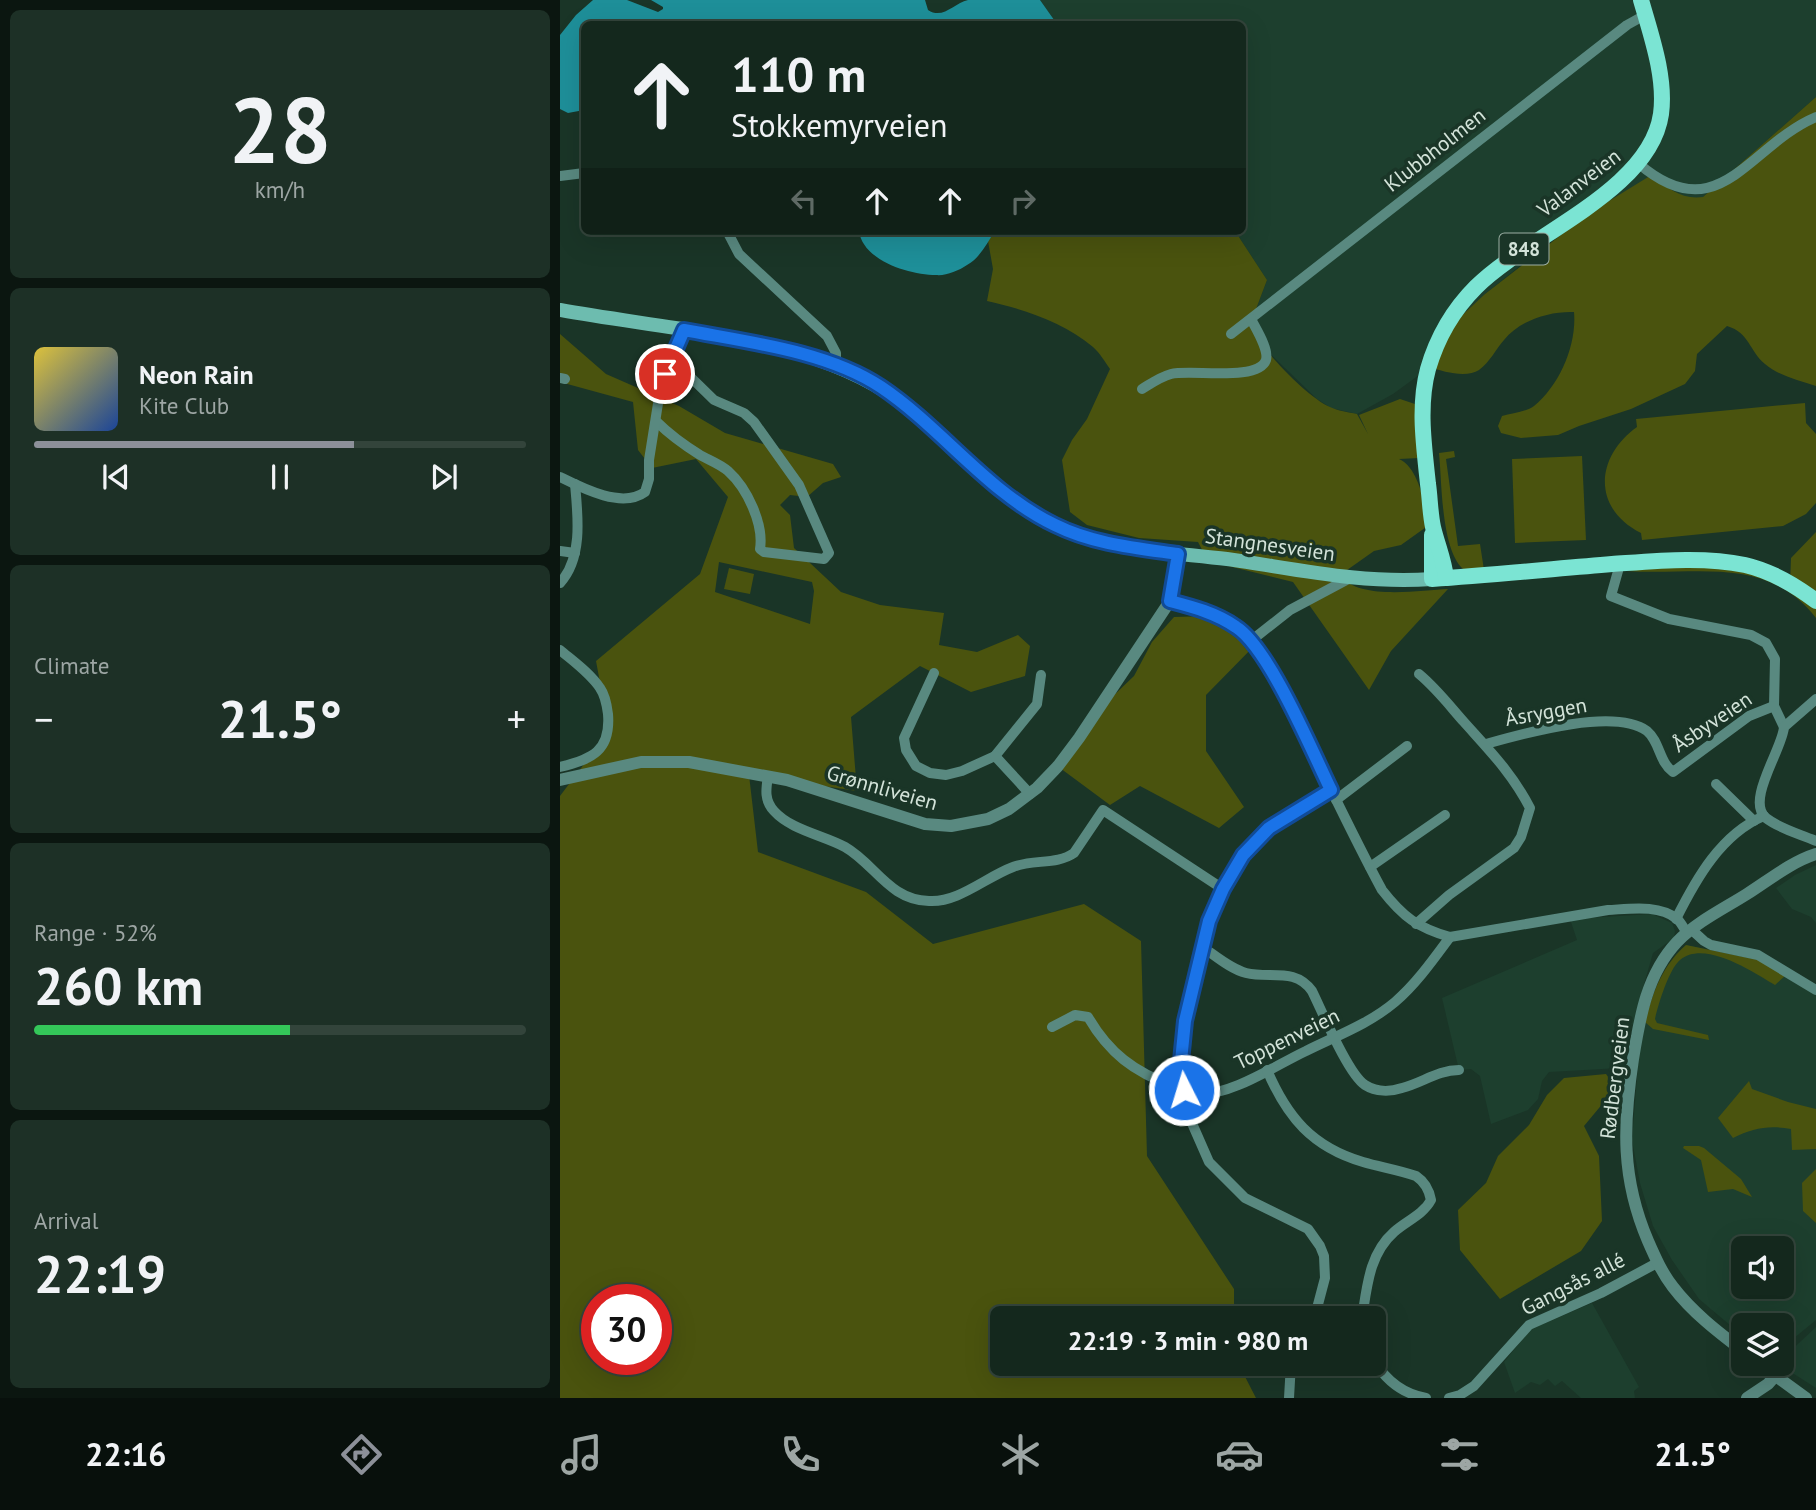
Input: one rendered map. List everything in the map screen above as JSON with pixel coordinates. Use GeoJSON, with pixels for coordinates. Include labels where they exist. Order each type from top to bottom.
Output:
{"type":"FeatureCollection","features":[{"type":"Feature","properties":{"kind":"main road","name":"Valanveien"},"geometry":{"type":"LineString","coordinates":[[1439,578],[1430,550],[1433,525],[1423,419],[1424,390],[1430,362],[1441,334],[1464,300],[1492,273],[1621,181],[1639,164],[1650,147],[1661,115],[1660,80],[1643,8]]}},
{"type":"Feature","properties":{"kind":"main road","name":"Stangnesveien"},"geometry":{"type":"LineString","coordinates":[[560,310],[763,345],[836,365],[880,387],[1001,489],[1043,519],[1087,538],[1133,548],[1382,581],[1620,564],[1712,562],[1745,565],[1777,576],[1816,601]]}},
{"type":"Feature","properties":{"kind":"street","name":"Klubbholmen"},"geometry":{"type":"LineString","coordinates":[[1231,334],[1627,25],[1643,8]]}},
{"type":"Feature","properties":{"kind":"street"},"geometry":{"type":"LineString","coordinates":[[1639,164],[1673,187],[1704,189],[1729,179],[1789,132],[1816,117]]}},
{"type":"Feature","properties":{"kind":"street"},"geometry":{"type":"LineString","coordinates":[[560,176],[581,173]]}},
{"type":"Feature","properties":{"kind":"street"},"geometry":{"type":"LineString","coordinates":[[729,235],[739,254],[827,336],[836,353],[836,365]]}},
{"type":"Feature","properties":{"kind":"street"},"geometry":{"type":"LineString","coordinates":[[1142,389],[1158,378],[1173,373],[1253,371],[1266,360],[1266,352],[1251,319]]}},
{"type":"Feature","properties":{"kind":"street"},"geometry":{"type":"LineString","coordinates":[[560,477],[575,485],[626,499],[645,492],[648,488],[649,460],[660,391],[684,330]]}},
{"type":"Feature","properties":{"kind":"street"},"geometry":{"type":"LineString","coordinates":[[657,422],[669,434],[728,471],[742,489],[757,517],[762,537],[760,549],[764,552],[824,559],[829,553],[799,485],[754,422],[744,413],[714,400],[671,358]]}},
{"type":"Feature","properties":{"kind":"street"},"geometry":{"type":"LineString","coordinates":[[560,583],[570,570],[577,541],[575,485]]}},
{"type":"Feature","properties":{"kind":"street"},"geometry":{"type":"LineString","coordinates":[[560,551],[575,553]]}},
{"type":"Feature","properties":{"kind":"street","name":"Grønnliveien"},"geometry":{"type":"LineString","coordinates":[[560,780],[653,761],[689,762],[768,776],[910,820],[937,825],[964,824],[988,818],[1009,809],[1030,794],[1068,754],[1170,601],[1178,554]]}},
{"type":"Feature","properties":{"kind":"street"},"geometry":{"type":"LineString","coordinates":[[1620,564],[1611,596],[1669,619],[1751,635],[1766,643],[1775,659],[1774,706],[1784,727],[1783,737],[1764,780],[1759,819]]}},
{"type":"Feature","properties":{"kind":"street"},"geometry":{"type":"LineString","coordinates":[[1252,640],[1290,610],[1350,578]]}},
{"type":"Feature","properties":{"kind":"street"},"geometry":{"type":"LineString","coordinates":[[1170,601],[1197,608],[1219,618],[1252,640],[1280,689],[1382,890],[1398,911],[1427,931],[1450,937],[1608,910],[1658,911],[1676,919],[1689,932],[1711,945],[1768,959],[1816,990]]}},
{"type":"Feature","properties":{"kind":"street"},"geometry":{"type":"LineString","coordinates":[[560,650],[601,689],[607,707],[609,730],[603,747],[585,761],[560,767]]}},
{"type":"Feature","properties":{"kind":"street"},"geometry":{"type":"LineString","coordinates":[[934,673],[904,738],[906,750],[916,766],[946,775],[995,756],[1037,704],[1041,675]]}},
{"type":"Feature","properties":{"kind":"street"},"geometry":{"type":"LineString","coordinates":[[1416,924],[1449,895],[1514,848],[1521,837],[1530,808],[1523,794],[1486,744],[1419,674]]}},
{"type":"Feature","properties":{"kind":"street"},"geometry":{"type":"LineString","coordinates":[[1784,727],[1816,699]]}},
{"type":"Feature","properties":{"kind":"street","name":"Åsbyveien"},"geometry":{"type":"LineString","coordinates":[[1673,772],[1749,716],[1774,706]]}},
{"type":"Feature","properties":{"kind":"street","name":"Åsryggen"},"geometry":{"type":"LineString","coordinates":[[1486,744],[1569,725],[1618,723],[1647,732],[1656,742],[1669,770],[1673,772]]}},
{"type":"Feature","properties":{"kind":"street"},"geometry":{"type":"LineString","coordinates":[[1319,1306],[1325,1278],[1324,1256],[1308,1229],[1245,1198],[1216,1171],[1196,1136],[1180,1071],[1182,1043],[1209,921],[1223,889],[1243,855],[1269,828],[1334,795],[1407,747]]}},
{"type":"Feature","properties":{"kind":"street"},"geometry":{"type":"LineString","coordinates":[[995,756],[1030,794]]}},
{"type":"Feature","properties":{"kind":"street"},"geometry":{"type":"LineString","coordinates":[[768,776],[767,800],[776,814],[846,848],[884,883],[899,892],[930,902],[960,893],[1021,864],[1067,858],[1074,853],[1103,810],[1223,889]]}},
{"type":"Feature","properties":{"kind":"street"},"geometry":{"type":"LineString","coordinates":[[1716,784],[1759,819],[1816,841]]}},
{"type":"Feature","properties":{"kind":"street"},"geometry":{"type":"LineString","coordinates":[[1370,867],[1445,815]]}},
{"type":"Feature","properties":{"kind":"street"},"geometry":{"type":"LineString","coordinates":[[1676,919],[1717,852],[1733,836],[1759,819]]}},
{"type":"Feature","properties":{"kind":"street","name":"Rødbergveien"},"geometry":{"type":"LineString","coordinates":[[1731,1342],[1694,1310],[1657,1264],[1629,1186],[1625,1140],[1629,1087],[1642,1010],[1651,980],[1666,956],[1689,932],[1794,865],[1816,855]]}},
{"type":"Feature","properties":{"kind":"street","name":"Toppenveien"},"geometry":{"type":"LineString","coordinates":[[1052,1027],[1075,1015],[1088,1017],[1101,1039],[1147,1077],[1200,1094],[1220,1091],[1371,1018],[1396,1001],[1450,937]]}},
{"type":"Feature","properties":{"kind":"street"},"geometry":{"type":"LineString","coordinates":[[1204,948],[1243,973],[1287,975],[1303,980],[1312,990],[1358,1079],[1365,1085],[1380,1091],[1405,1088],[1444,1071],[1459,1070]]}},
{"type":"Feature","properties":{"kind":"street"},"geometry":{"type":"LineString","coordinates":[[1267,1070],[1288,1112],[1315,1139],[1346,1156],[1416,1177],[1427,1187],[1431,1200],[1421,1212],[1388,1237],[1377,1253],[1364,1306]]}},
{"type":"Feature","properties":{"kind":"street","name":"Gangsås allé"},"geometry":{"type":"LineString","coordinates":[[1449,1398],[1474,1386],[1529,1325],[1657,1264]]}},
{"type":"Feature","properties":{"kind":"street"},"geometry":{"type":"LineString","coordinates":[[1289,1398],[1290,1376]]}},
{"type":"Feature","properties":{"kind":"street"},"geometry":{"type":"LineString","coordinates":[[1386,1376],[1409,1393],[1426,1398]]}},
{"type":"Feature","properties":{"kind":"street"},"geometry":{"type":"LineString","coordinates":[[1747,1398],[1775,1376],[1806,1398]]}},
{"type":"Feature","properties":{"kind":"shaded area"},"geometry":{"type":"Polygon","coordinates":[[[1040,0],[1816,0],[1816,97],[1703,197],[1688,200],[1662,183],[1551,241],[1485,294],[1430,367],[1393,394],[1357,414],[1331,408],[1317,399],[1256,340],[1250,325],[1267,280],[1238,235],[1246,235],[1246,21],[1055,21],[1040,0]]]}},
{"type":"Feature","properties":{"kind":"shaded area"},"geometry":{"type":"Polygon","coordinates":[[[1816,865],[1816,923],[1811,917],[1792,909],[1776,888],[1816,865]]]}},
{"type":"Feature","properties":{"kind":"shaded area"},"geometry":{"type":"Polygon","coordinates":[[[1652,914],[1672,923],[1674,938],[1653,953],[1620,1068],[1549,1072],[1542,1081],[1538,1099],[1528,1110],[1491,1124],[1480,1076],[1471,1069],[1459,1070],[1442,998],[1577,940],[1570,919],[1652,914]]]}},
{"type":"Feature","properties":{"kind":"shaded area"},"geometry":{"type":"Polygon","coordinates":[[[1686,945],[1759,960],[1816,994],[1816,1320],[1794,1338],[1794,1313],[1731,1313],[1731,1326],[1699,1299],[1653,1226],[1640,1183],[1632,1140],[1639,1052],[1647,1016],[1676,954],[1686,945]]]}},
{"type":"Feature","properties":{"kind":"shaded area"},"geometry":{"type":"Polygon","coordinates":[[[1592,1303],[1639,1387],[1634,1391],[1635,1398],[1581,1398],[1562,1381],[1555,1386],[1548,1379],[1540,1385],[1531,1382],[1515,1393],[1504,1362],[1531,1329],[1592,1303]]]}},
{"type":"Feature","properties":{"kind":"shaded area"},"geometry":{"type":"Polygon","coordinates":[[[1816,1327],[1816,1388],[1794,1374],[1794,1348],[1816,1327]]]}},
{"type":"Feature","properties":{"kind":"green space"},"geometry":{"type":"Polygon","coordinates":[[[1816,97],[1816,386],[1776,372],[1760,359],[1740,333],[1727,326],[1697,354],[1695,371],[1685,384],[1631,409],[1558,435],[1521,438],[1501,433],[1498,426],[1502,416],[1531,408],[1552,387],[1570,350],[1574,312],[1546,315],[1518,327],[1486,363],[1474,372],[1455,373],[1430,367],[1456,321],[1485,294],[1588,214],[1653,174],[1676,192],[1689,197],[1703,197],[1816,97]]]}},
{"type":"Feature","properties":{"kind":"green space"},"geometry":{"type":"Polygon","coordinates":[[[992,235],[1238,235],[1267,280],[1250,325],[1274,359],[1297,383],[1330,407],[1357,414],[1368,434],[1359,415],[1400,399],[1415,404],[1419,458],[1399,459],[1406,463],[1416,478],[1429,525],[1401,545],[1374,551],[1340,575],[1349,583],[1375,591],[1448,589],[1391,651],[1369,690],[1293,582],[1208,561],[1198,542],[1139,538],[1087,525],[1070,512],[1062,460],[1087,419],[1110,369],[1096,349],[1069,330],[1029,312],[987,301],[993,269],[988,241],[992,235]]]}},
{"type":"Feature","properties":{"kind":"green space"},"geometry":{"type":"Polygon","coordinates":[[[560,334],[606,374],[679,406],[725,433],[833,464],[841,477],[823,483],[807,497],[790,495],[780,505],[790,515],[794,548],[841,592],[880,605],[944,613],[939,645],[977,652],[1018,635],[1030,646],[1025,676],[971,692],[920,666],[851,717],[857,791],[749,775],[758,852],[866,892],[933,944],[1084,904],[1141,941],[1147,1156],[1234,1289],[1234,1306],[990,1306],[990,1376],[1245,1376],[1256,1398],[560,1398],[560,796],[609,731],[596,661],[700,574],[728,497],[696,459],[652,468],[638,450],[633,402],[560,382],[560,334]],[[719,562],[715,592],[810,624],[814,591],[812,582],[719,562]]]}},
{"type":"Feature","properties":{"kind":"green space"},"geometry":{"type":"Polygon","coordinates":[[[1805,403],[1806,423],[1816,434],[1816,503],[1806,514],[1783,526],[1642,540],[1641,533],[1614,510],[1607,496],[1607,467],[1613,452],[1637,427],[1636,419],[1805,403]]]}},
{"type":"Feature","properties":{"kind":"green space"},"geometry":{"type":"Polygon","coordinates":[[[1454,451],[1455,457],[1446,459],[1458,546],[1480,544],[1484,570],[1463,569],[1450,547],[1442,498],[1439,453],[1454,451]]]}},
{"type":"Feature","properties":{"kind":"green space"},"geometry":{"type":"Polygon","coordinates":[[[1582,456],[1586,540],[1515,543],[1512,459],[1582,456]]]}},
{"type":"Feature","properties":{"kind":"green space"},"geometry":{"type":"Polygon","coordinates":[[[1816,532],[1816,618],[1796,598],[1775,584],[1752,576],[1704,571],[1627,571],[1672,566],[1733,568],[1790,585],[1791,558],[1816,532]]]}},
{"type":"Feature","properties":{"kind":"green space"},"geometry":{"type":"Polygon","coordinates":[[[729,568],[754,574],[750,594],[724,589],[729,568]]]}},
{"type":"Feature","properties":{"kind":"green space"},"geometry":{"type":"Polygon","coordinates":[[[1209,616],[1258,642],[1206,695],[1206,751],[1244,807],[1219,828],[1140,786],[1110,805],[1060,768],[1111,698],[1134,676],[1152,642],[1174,617],[1209,616]]]}},
{"type":"Feature","properties":{"kind":"green space"},"geometry":{"type":"Polygon","coordinates":[[[1686,945],[1759,960],[1786,975],[1775,985],[1729,960],[1702,953],[1690,955],[1680,960],[1672,971],[1655,1019],[1657,1023],[1708,1035],[1709,1040],[1653,1029],[1645,1022],[1655,990],[1671,962],[1686,945]]]}},
{"type":"Feature","properties":{"kind":"green space"},"geometry":{"type":"Polygon","coordinates":[[[1606,1074],[1614,1085],[1584,1126],[1599,1156],[1602,1221],[1581,1251],[1500,1299],[1460,1250],[1458,1210],[1486,1183],[1498,1156],[1529,1125],[1547,1095],[1564,1078],[1606,1074]]]}},
{"type":"Feature","properties":{"kind":"green space"},"geometry":{"type":"Polygon","coordinates":[[[1749,1081],[1752,1089],[1816,1109],[1816,1149],[1792,1150],[1791,1129],[1761,1128],[1733,1138],[1718,1118],[1749,1081]]]}},
{"type":"Feature","properties":{"kind":"green space"},"geometry":{"type":"Polygon","coordinates":[[[1683,1148],[1704,1148],[1741,1179],[1752,1197],[1733,1189],[1708,1192],[1701,1160],[1683,1148]]]}},
{"type":"Feature","properties":{"kind":"green space"},"geometry":{"type":"Polygon","coordinates":[[[1816,1169],[1816,1223],[1803,1211],[1802,1183],[1816,1169]]]}},
{"type":"Feature","properties":{"kind":"water"},"geometry":{"type":"Polygon","coordinates":[[[593,0],[627,0],[658,12],[663,7],[651,0],[925,0],[928,10],[939,13],[968,0],[1040,0],[1055,21],[581,21],[581,111],[568,113],[560,109],[560,35],[593,0]]]}},
{"type":"Feature","properties":{"kind":"water"},"geometry":{"type":"Polygon","coordinates":[[[860,235],[992,235],[972,262],[956,271],[940,275],[914,272],[889,264],[869,251],[860,235]]]}},
{"type":"Feature","properties":{"kind":"route"},"geometry":{"type":"LineString","coordinates":[[665,374],[684,330],[763,345],[836,365],[858,374],[899,401],[1030,512],[1087,538],[1178,554],[1170,601],[1197,608],[1219,618],[1252,640],[1331,790],[1269,828],[1243,855],[1223,889],[1209,921],[1185,1021],[1180,1071],[1184,1090]]}}]}
